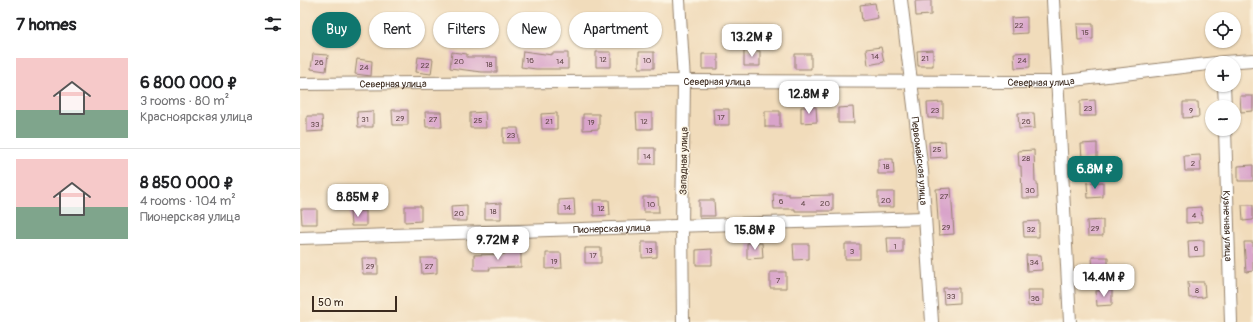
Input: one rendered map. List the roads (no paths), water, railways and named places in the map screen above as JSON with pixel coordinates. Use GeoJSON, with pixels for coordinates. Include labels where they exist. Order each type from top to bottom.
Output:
{"type":"FeatureCollection","features":[{"type":"Feature","properties":{"kind":"street","name":"Западная улица"},"geometry":{"type":"LineString","coordinates":[[679,0],[684,81],[682,225],[683,322]]}},
{"type":"Feature","properties":{"kind":"street","name":"Первомайская улица"},"geometry":{"type":"LineString","coordinates":[[901,0],[922,171],[932,322]]}},
{"type":"Feature","properties":{"kind":"street"},"geometry":{"type":"LineString","coordinates":[[1053,0],[1070,322]]}},
{"type":"Feature","properties":{"kind":"street","name":"Северная улица"},"geometry":{"type":"LineString","coordinates":[[1241,61],[1253,60]]}},
{"type":"Feature","properties":{"kind":"street","name":"Северная улица"},"geometry":{"type":"LineString","coordinates":[[300,84],[684,81],[1057,82],[1205,64]]}},
{"type":"Feature","properties":{"kind":"street","name":"Кузнечная улица"},"geometry":{"type":"LineString","coordinates":[[1225,136],[1231,322]]}},
{"type":"Feature","properties":{"kind":"street","name":"Пионерская улица"},"geometry":{"type":"LineString","coordinates":[[300,238],[924,218]]}}]}
